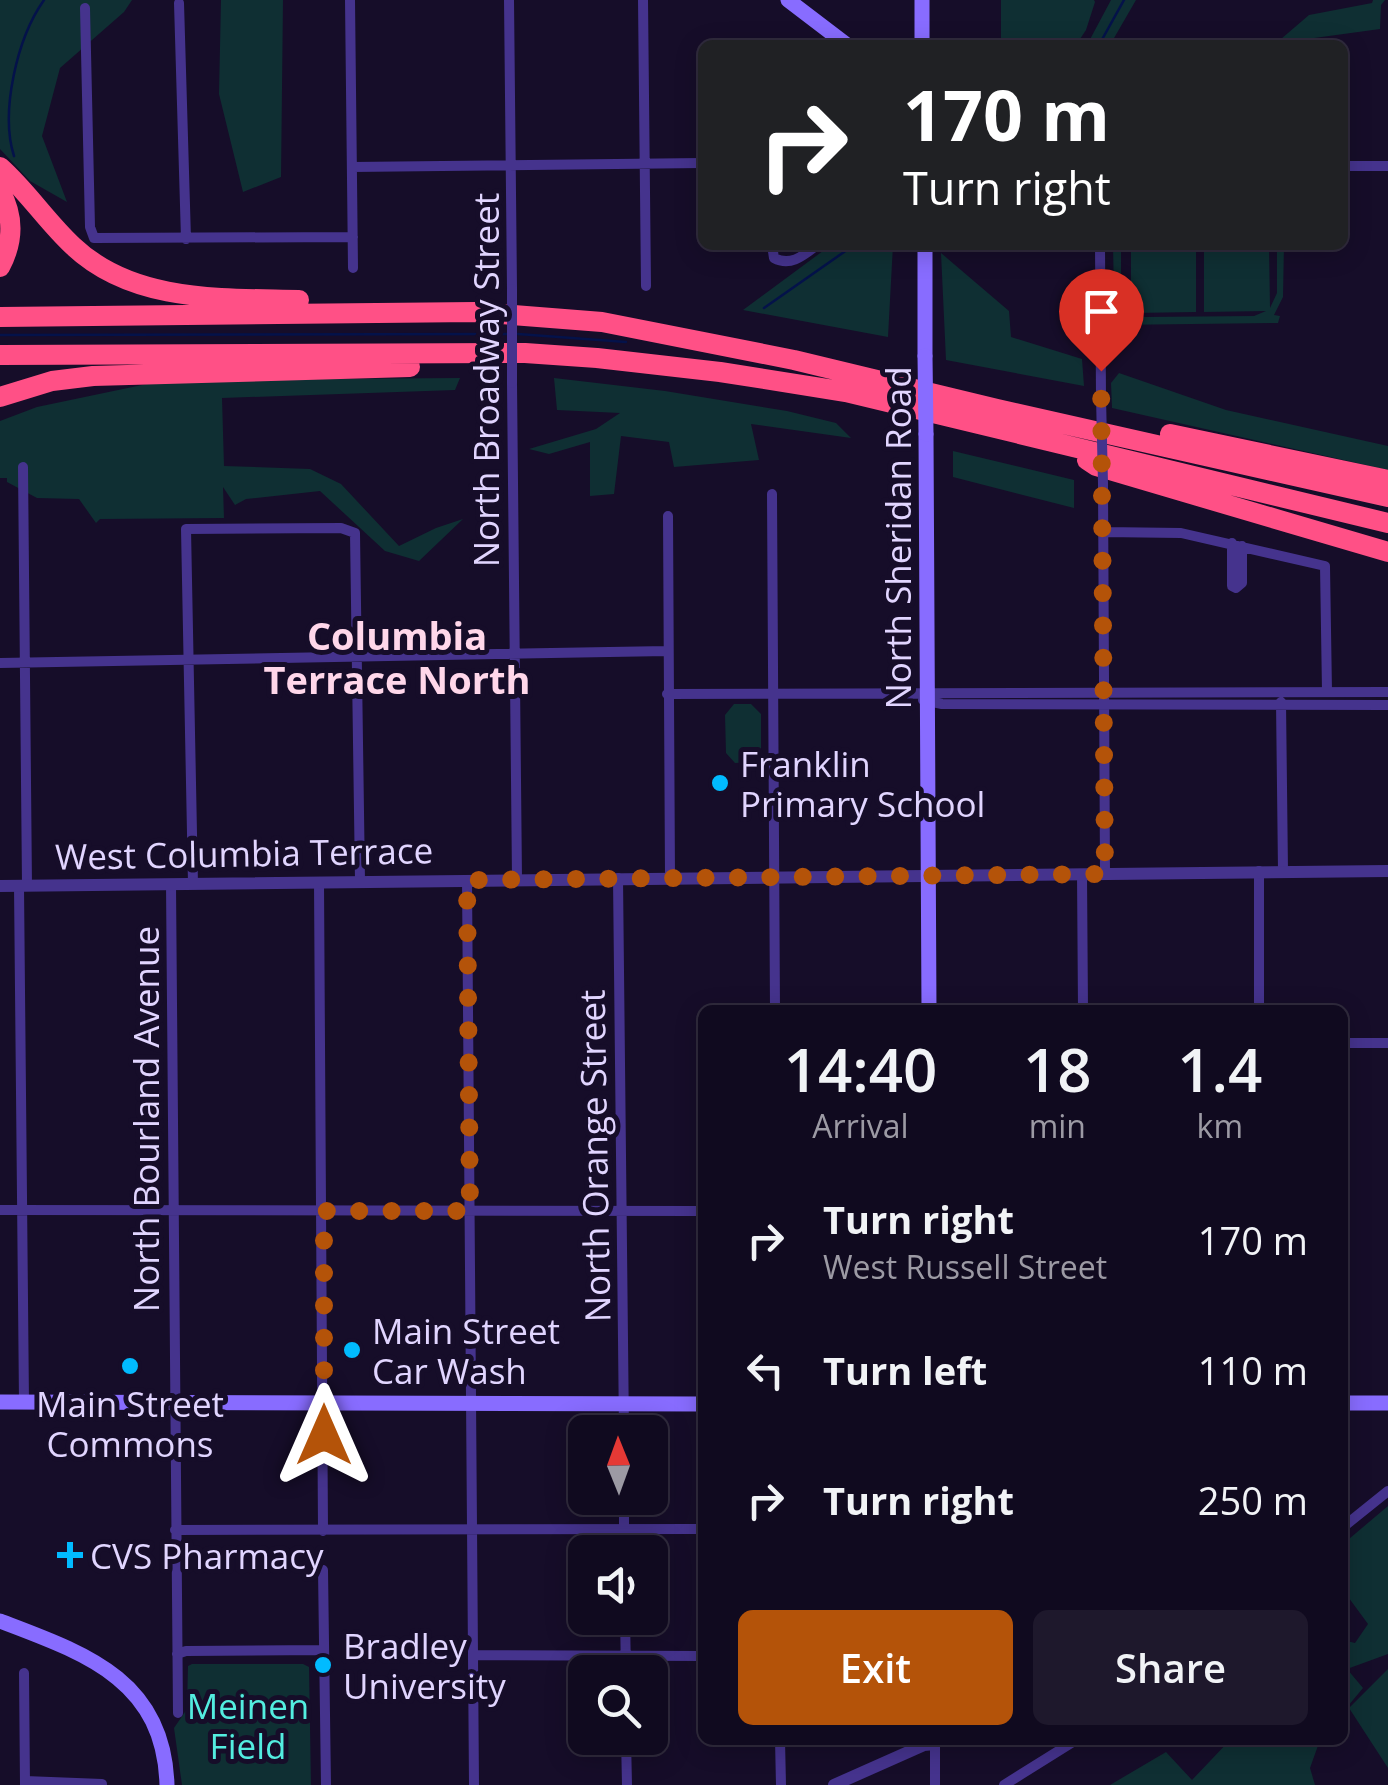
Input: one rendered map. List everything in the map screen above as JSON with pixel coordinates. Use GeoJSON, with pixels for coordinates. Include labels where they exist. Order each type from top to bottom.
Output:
{"type":"FeatureCollection","features":[{"type":"Feature","properties":{"kind":"highway"},"geometry":{"type":"LineString","coordinates":[[0,167],[72,245],[95,264],[125,279],[196,296],[338,301],[384,312]]}},
{"type":"Feature","properties":{"kind":"highway"},"geometry":{"type":"LineString","coordinates":[[0,190],[11,226],[8,250],[0,267]]}},
{"type":"Feature","properties":{"kind":"highway"},"geometry":{"type":"LineString","coordinates":[[0,317],[475,312],[602,322],[794,360],[997,410],[1388,497]]}},
{"type":"Feature","properties":{"kind":"highway"},"geometry":{"type":"LineString","coordinates":[[0,358],[525,354],[720,372],[846,392],[1388,523]]}},
{"type":"Feature","properties":{"kind":"highway"},"geometry":{"type":"LineString","coordinates":[[0,397],[52,381],[93,376],[502,365],[597,358]]}},
{"type":"Feature","properties":{"kind":"highway"},"geometry":{"type":"LineString","coordinates":[[997,410],[1072,415],[1388,480]]}},
{"type":"Feature","properties":{"kind":"highway"},"geometry":{"type":"LineString","coordinates":[[1060,443],[1096,466],[1388,552]]}},
{"type":"Feature","properties":{"kind":"main road"},"geometry":{"type":"LineString","coordinates":[[788,0],[829,40]]}},
{"type":"Feature","properties":{"kind":"main road"},"geometry":{"type":"LineString","coordinates":[[922,0],[922,40]]}},
{"type":"Feature","properties":{"kind":"main road","name":"North Sheridan Road"},"geometry":{"type":"LineString","coordinates":[[924,250],[929,1005]]}},
{"type":"Feature","properties":{"kind":"main road"},"geometry":{"type":"LineString","coordinates":[[0,1402],[698,1404]]}},
{"type":"Feature","properties":{"kind":"main road"},"geometry":{"type":"LineString","coordinates":[[1348,1403],[1388,1403]]}},
{"type":"Feature","properties":{"kind":"main road"},"geometry":{"type":"LineString","coordinates":[[0,1622],[96,1660],[126,1685],[159,1736],[167,1785]]}},
{"type":"Feature","properties":{"kind":"street"},"geometry":{"type":"LineString","coordinates":[[350,0],[353,268]]}},
{"type":"Feature","properties":{"kind":"street","name":"North Broadway Street"},"geometry":{"type":"LineString","coordinates":[[509,0],[517,880]]}},
{"type":"Feature","properties":{"kind":"street"},"geometry":{"type":"LineString","coordinates":[[643,0],[646,286]]}},
{"type":"Feature","properties":{"kind":"street"},"geometry":{"type":"LineString","coordinates":[[179,3],[186,239]]}},
{"type":"Feature","properties":{"kind":"street"},"geometry":{"type":"LineString","coordinates":[[85,8],[90,228],[94,238],[353,238]]}},
{"type":"Feature","properties":{"kind":"street"},"geometry":{"type":"LineString","coordinates":[[352,166],[698,163]]}},
{"type":"Feature","properties":{"kind":"street"},"geometry":{"type":"LineString","coordinates":[[1348,166],[1388,166]]}},
{"type":"Feature","properties":{"kind":"street"},"geometry":{"type":"LineString","coordinates":[[772,250],[778,261],[796,260],[810,250]]}},
{"type":"Feature","properties":{"kind":"street"},"geometry":{"type":"LineString","coordinates":[[1100,250],[1105,874]]}},
{"type":"Feature","properties":{"kind":"street"},"geometry":{"type":"LineString","coordinates":[[23,467],[24,1402]]}},
{"type":"Feature","properties":{"kind":"street"},"geometry":{"type":"LineString","coordinates":[[772,494],[775,1005]]}},
{"type":"Feature","properties":{"kind":"street"},"geometry":{"type":"LineString","coordinates":[[668,516],[670,878]]}},
{"type":"Feature","properties":{"kind":"street","name":"North Bourland Avenue"},"geometry":{"type":"LineString","coordinates":[[193,884],[186,529],[341,528],[353,532],[359,658]]}},
{"type":"Feature","properties":{"kind":"street"},"geometry":{"type":"LineString","coordinates":[[1104,532],[1173,532],[1325,566],[1327,692]]}},
{"type":"Feature","properties":{"kind":"street"},"geometry":{"type":"LineString","coordinates":[[0,664],[667,651]]}},
{"type":"Feature","properties":{"kind":"street"},"geometry":{"type":"LineString","coordinates":[[359,658],[360,881]]}},
{"type":"Feature","properties":{"kind":"street"},"geometry":{"type":"LineString","coordinates":[[1282,692],[1282,871]]}},
{"type":"Feature","properties":{"kind":"street"},"geometry":{"type":"LineString","coordinates":[[928,696],[1388,692]]}},
{"type":"Feature","properties":{"kind":"street"},"geometry":{"type":"LineString","coordinates":[[667,694],[853,694],[1105,704],[1388,705]]}},
{"type":"Feature","properties":{"kind":"street"},"geometry":{"type":"LineString","coordinates":[[1258,871],[1259,1005]]}},
{"type":"Feature","properties":{"kind":"street","name":"West Columbia Terrace"},"geometry":{"type":"LineString","coordinates":[[0,886],[1388,871]]}},
{"type":"Feature","properties":{"kind":"street"},"geometry":{"type":"LineString","coordinates":[[1082,874],[1083,1005]]}},
{"type":"Feature","properties":{"kind":"street","name":"North Orange Street"},"geometry":{"type":"LineString","coordinates":[[618,878],[624,1415]]}},
{"type":"Feature","properties":{"kind":"street"},"geometry":{"type":"LineString","coordinates":[[467,880],[474,1785]]}},
{"type":"Feature","properties":{"kind":"street"},"geometry":{"type":"LineString","coordinates":[[319,882],[324,1530]]}},
{"type":"Feature","properties":{"kind":"street","name":"North Bourland Avenue"},"geometry":{"type":"LineString","coordinates":[[171,884],[178,1713]]}},
{"type":"Feature","properties":{"kind":"street"},"geometry":{"type":"LineString","coordinates":[[1348,1043],[1388,1042]]}},
{"type":"Feature","properties":{"kind":"street"},"geometry":{"type":"LineString","coordinates":[[0,1210],[698,1211]]}},
{"type":"Feature","properties":{"kind":"street"},"geometry":{"type":"LineString","coordinates":[[1348,1523],[1388,1491]]}},
{"type":"Feature","properties":{"kind":"street"},"geometry":{"type":"LineString","coordinates":[[624,1515],[624,1535]]}},
{"type":"Feature","properties":{"kind":"street"},"geometry":{"type":"LineString","coordinates":[[175,1530],[698,1529]]}},
{"type":"Feature","properties":{"kind":"street"},"geometry":{"type":"LineString","coordinates":[[323,1570],[326,1785]]}},
{"type":"Feature","properties":{"kind":"street"},"geometry":{"type":"LineString","coordinates":[[177,1654],[324,1650]]}},
{"type":"Feature","properties":{"kind":"street"},"geometry":{"type":"LineString","coordinates":[[474,1656],[568,1657]]}},
{"type":"Feature","properties":{"kind":"street"},"geometry":{"type":"LineString","coordinates":[[668,1656],[698,1656]]}},
{"type":"Feature","properties":{"kind":"street"},"geometry":{"type":"LineString","coordinates":[[24,1673],[25,1783],[102,1784]]}},
{"type":"Feature","properties":{"kind":"street"},"geometry":{"type":"LineString","coordinates":[[780,1745],[780,1785]]}},
{"type":"Feature","properties":{"kind":"street"},"geometry":{"type":"LineString","coordinates":[[834,1785],[922,1745]]}},
{"type":"Feature","properties":{"kind":"street"},"geometry":{"type":"LineString","coordinates":[[935,1745],[935,1785]]}},
{"type":"Feature","properties":{"kind":"street"},"geometry":{"type":"LineString","coordinates":[[1004,1785],[1068,1745]]}},
{"type":"Feature","properties":{"kind":"street"},"geometry":{"type":"LineString","coordinates":[[626,1755],[627,1785]]}},
{"type":"Feature","properties":{"kind":"green space"},"geometry":{"type":"Polygon","coordinates":[[[0,0],[132,0],[124,12],[60,68],[42,136],[67,202],[30,181],[0,149],[0,0]]]}},
{"type":"Feature","properties":{"kind":"green space"},"geometry":{"type":"Polygon","coordinates":[[[221,0],[283,0],[281,177],[243,192],[219,94],[221,0]]]}},
{"type":"Feature","properties":{"kind":"green space"},"geometry":{"type":"Polygon","coordinates":[[[1001,0],[1095,2],[1079,40],[1001,40],[1001,0]]]}},
{"type":"Feature","properties":{"kind":"green space"},"geometry":{"type":"Polygon","coordinates":[[[1111,0],[1136,0],[1113,40],[1090,40],[1111,0]]]}},
{"type":"Feature","properties":{"kind":"green space"},"geometry":{"type":"Polygon","coordinates":[[[1385,0],[1381,5],[1380,29],[1280,40],[1309,15],[1385,0]]]}},
{"type":"Feature","properties":{"kind":"green space"},"geometry":{"type":"Polygon","coordinates":[[[824,250],[893,250],[888,337],[743,310],[824,250]]]}},
{"type":"Feature","properties":{"kind":"green space"},"geometry":{"type":"Polygon","coordinates":[[[1113,250],[1121,250],[1121,297],[1131,312],[1131,250],[1196,250],[1196,312],[1133,313],[1145,317],[1254,316],[1266,311],[1204,312],[1204,250],[1269,250],[1270,308],[1277,293],[1277,250],[1284,250],[1283,297],[1274,315],[1280,316],[1278,323],[1114,325],[1114,318],[1124,317],[1114,295],[1113,250]]]}},
{"type":"Feature","properties":{"kind":"green space"},"geometry":{"type":"Polygon","coordinates":[[[941,253],[1009,311],[1011,337],[1082,359],[1084,386],[946,360],[941,253]]]}},
{"type":"Feature","properties":{"kind":"green space"},"geometry":{"type":"Polygon","coordinates":[[[1119,373],[1226,410],[1388,446],[1388,470],[1112,408],[1111,383],[1119,373]]]}},
{"type":"Feature","properties":{"kind":"green space"},"geometry":{"type":"Polygon","coordinates":[[[460,378],[455,390],[222,398],[224,466],[310,469],[341,484],[399,546],[463,519],[419,561],[385,551],[320,491],[246,499],[235,505],[223,487],[224,518],[100,519],[96,523],[79,499],[37,498],[7,482],[7,478],[0,478],[0,421],[37,407],[166,380],[460,378]]]}},
{"type":"Feature","properties":{"kind":"green space"},"geometry":{"type":"Polygon","coordinates":[[[554,378],[787,411],[836,423],[851,438],[751,424],[759,460],[674,467],[669,442],[621,436],[614,494],[590,496],[590,442],[549,454],[529,449],[596,429],[620,413],[557,410],[554,378]]]}},
{"type":"Feature","properties":{"kind":"green space"},"geometry":{"type":"Polygon","coordinates":[[[953,451],[1074,480],[1074,508],[953,477],[953,451]]]}},
{"type":"Feature","properties":{"kind":"green space"},"geometry":{"type":"Polygon","coordinates":[[[734,704],[751,704],[761,714],[761,753],[754,762],[735,763],[726,753],[725,715],[734,704]]]}},
{"type":"Feature","properties":{"kind":"green space"},"geometry":{"type":"Polygon","coordinates":[[[1388,1506],[1388,1654],[1348,1669],[1348,1641],[1355,1643],[1368,1624],[1348,1597],[1348,1540],[1388,1506]]]}},
{"type":"Feature","properties":{"kind":"green space","name":"Meinen Field"},"geometry":{"type":"Polygon","coordinates":[[[188,1666],[309,1667],[311,1785],[182,1785],[174,1728],[187,1709],[188,1666]]]}},
{"type":"Feature","properties":{"kind":"green space"},"geometry":{"type":"Polygon","coordinates":[[[1388,1669],[1388,1768],[1349,1708],[1388,1669]]]}},
{"type":"Feature","properties":{"kind":"green space"},"geometry":{"type":"Polygon","coordinates":[[[1348,1670],[1363,1688],[1348,1706],[1348,1670]]]}},
{"type":"Feature","properties":{"kind":"green space"},"geometry":{"type":"Polygon","coordinates":[[[1225,1745],[1318,1745],[1310,1768],[1315,1785],[1110,1785],[1166,1752],[1192,1780],[1225,1745]]]}},
{"type":"Feature","properties":{"kind":"waterway"},"geometry":{"type":"LineString","coordinates":[[14,156],[9,118],[14,76],[26,34],[44,0]]}},
{"type":"Feature","properties":{"kind":"waterway"},"geometry":{"type":"LineString","coordinates":[[1102,40],[1124,0]]}},
{"type":"Feature","properties":{"kind":"waterway"},"geometry":{"type":"LineString","coordinates":[[764,308],[847,250]]}},
{"type":"Feature","properties":{"kind":"waterway"},"geometry":{"type":"LineString","coordinates":[[0,335],[510,334]]}},
{"type":"Feature","properties":{"kind":"waterway"},"geometry":{"type":"LineString","coordinates":[[518,334],[626,342]]}},
{"type":"Feature","properties":{"kind":"place","name":"Franklin Primary School"},"geometry":{"type":"Point","coordinates":[720,783]}},
{"type":"Feature","properties":{"kind":"place","name":"Main Street Car Wash"},"geometry":{"type":"Point","coordinates":[352,1350]}},
{"type":"Feature","properties":{"kind":"place","name":"Main Street Commons"},"geometry":{"type":"Point","coordinates":[130,1366]}},
{"type":"Feature","properties":{"kind":"place","name":"CVS Pharmacy"},"geometry":{"type":"Point","coordinates":[70,1555]}},
{"type":"Feature","properties":{"kind":"place","name":"Bradley University"},"geometry":{"type":"Point","coordinates":[323,1665]}},
{"type":"Feature","properties":{"kind":"district","name":"Columbia Terrace North"},"geometry":{"type":"Point","coordinates":[397,657]}},
{"type":"Feature","properties":{"kind":"route"},"geometry":{"type":"LineString","coordinates":[[324,1435],[324,1211],[470,1211],[467,880],[1105,874],[1101,371]]}}]}
